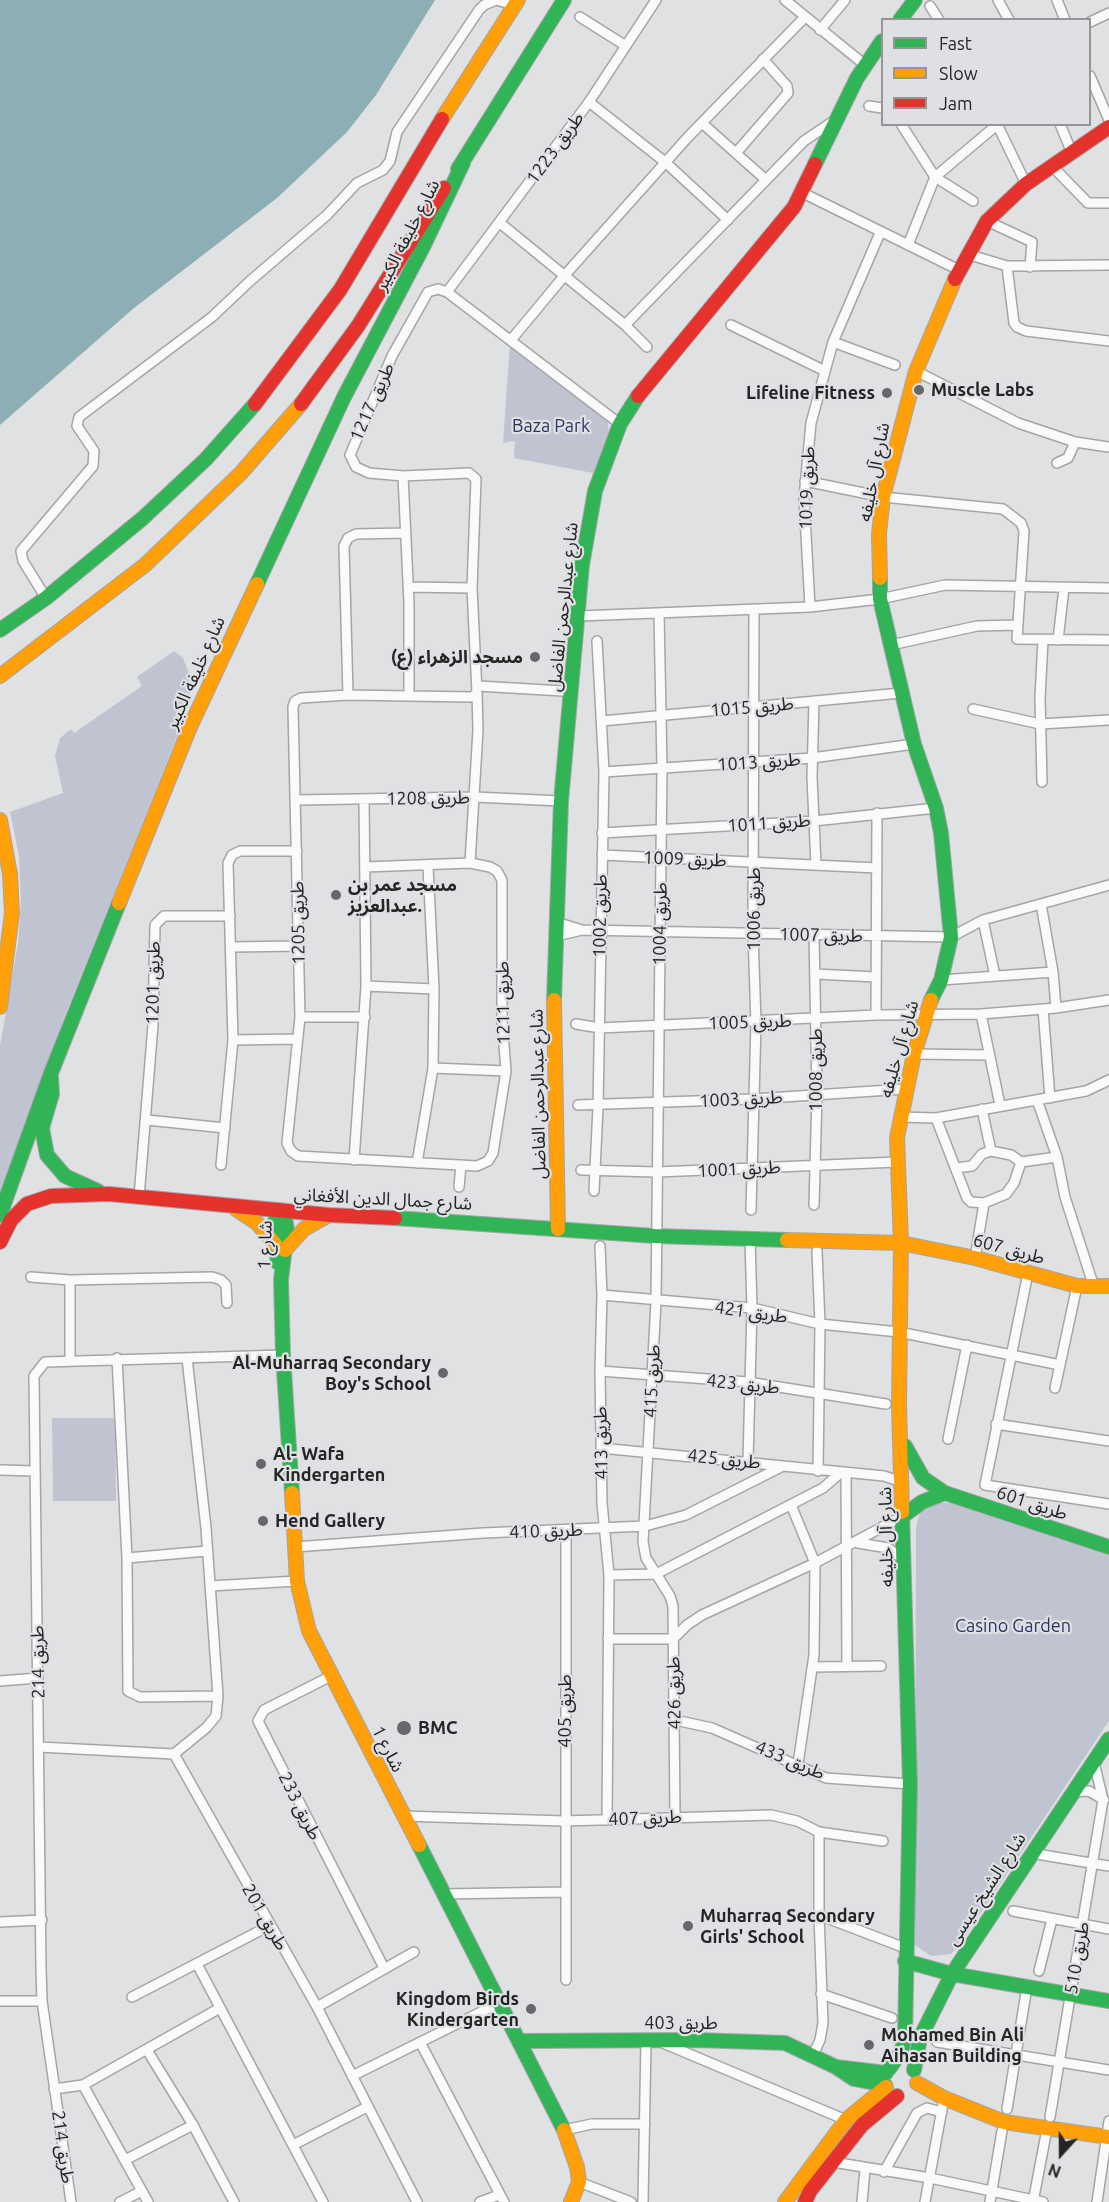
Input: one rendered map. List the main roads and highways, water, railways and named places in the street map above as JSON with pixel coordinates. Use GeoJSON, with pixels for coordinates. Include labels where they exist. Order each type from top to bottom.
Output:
{"type":"FeatureCollection","features":[{"type":"Feature","properties":{"kind":"water"},"geometry":{"type":"Polygon","coordinates":[[[0,0],[435,0],[376,95],[347,132],[277,198],[134,308],[0,425],[0,0]]]}},
{"type":"Feature","properties":{"kind":"place","name":"Muscle Labs"},"geometry":{"type":"Point","coordinates":[919,390]}},
{"type":"Feature","properties":{"kind":"place","name":"Lifeline Fitness"},"geometry":{"type":"Point","coordinates":[887,393]}},
{"type":"Feature","properties":{"kind":"place","name":"مسجد الزهراء (ع)"},"geometry":{"type":"Point","coordinates":[535,657]}},
{"type":"Feature","properties":{"kind":"place","name":"مسجد عمر بن عبدالعزيز."},"geometry":{"type":"Point","coordinates":[336,895]}},
{"type":"Feature","properties":{"kind":"place","name":"Al-Muharraq Secondary Boy's School"},"geometry":{"type":"Point","coordinates":[443,1373]}},
{"type":"Feature","properties":{"kind":"place","name":"Al- Wafa Kindergarten"},"geometry":{"type":"Point","coordinates":[261,1464]}},
{"type":"Feature","properties":{"kind":"place","name":"Hend Gallery"},"geometry":{"type":"Point","coordinates":[263,1521]}},
{"type":"Feature","properties":{"kind":"place","name":"BMC"},"geometry":{"type":"Point","coordinates":[404,1728]}},
{"type":"Feature","properties":{"kind":"place","name":"Muharraq Secondary Girls' School"},"geometry":{"type":"Point","coordinates":[688,1926]}},
{"type":"Feature","properties":{"kind":"place","name":"Kingdom Birds Kindergarten"},"geometry":{"type":"Point","coordinates":[531,2009]}},
{"type":"Feature","properties":{"kind":"place","name":"Mohamed Bin Ali Aihasan Building"},"geometry":{"type":"Point","coordinates":[869,2045]}},
{"type":"Feature","properties":{"kind":"park label","name":"Baza Park"},"geometry":{"type":"Point","coordinates":[551,426]}},
{"type":"Feature","properties":{"kind":"park label","name":"Casino Garden"},"geometry":{"type":"Point","coordinates":[1013,1626]}}]}
